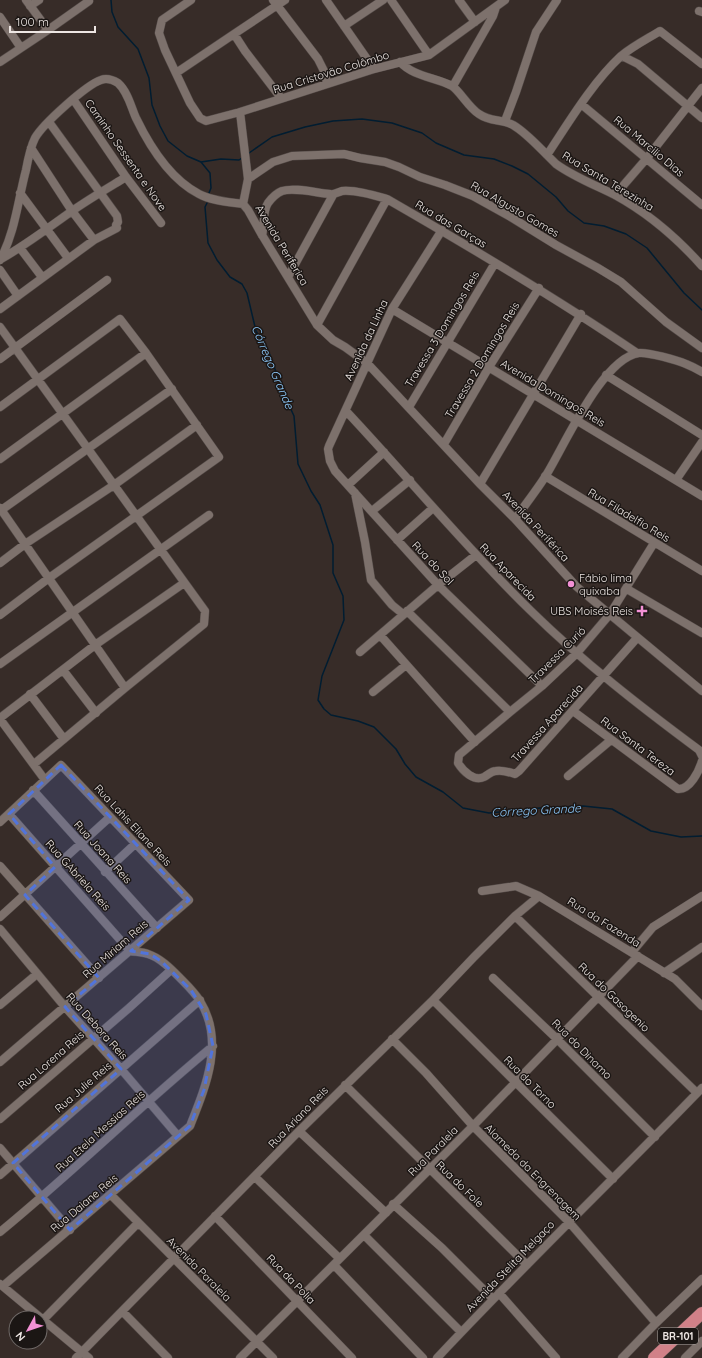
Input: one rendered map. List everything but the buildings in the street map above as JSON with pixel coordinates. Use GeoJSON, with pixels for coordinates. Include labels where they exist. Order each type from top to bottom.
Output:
{"type":"FeatureCollection","features":[{"type":"Feature","properties":{"kind":"highway","name":"BR-101"},"geometry":{"type":"LineString","coordinates":[[654,1358],[702,1313]]}},
{"type":"Feature","properties":{"kind":"street"},"geometry":{"type":"LineString","coordinates":[[39,0],[28,3],[48,30]]}},
{"type":"Feature","properties":{"kind":"street","name":"Rua Cristovão Colômbo"},"geometry":{"type":"LineString","coordinates":[[191,0],[162,20],[159,30],[162,44],[190,103],[200,118],[206,121],[240,112],[374,69],[429,55],[505,0]]}},
{"type":"Feature","properties":{"kind":"street"},"geometry":{"type":"LineString","coordinates":[[176,73],[234,34],[276,3],[285,0]]}},
{"type":"Feature","properties":{"kind":"street"},"geometry":{"type":"LineString","coordinates":[[326,0],[374,69]]}},
{"type":"Feature","properties":{"kind":"street"},"geometry":{"type":"LineString","coordinates":[[344,26],[383,0]]}},
{"type":"Feature","properties":{"kind":"street"},"geometry":{"type":"LineString","coordinates":[[392,0],[429,55]]}},
{"type":"Feature","properties":{"kind":"street"},"geometry":{"type":"LineString","coordinates":[[459,0],[475,22]]}},
{"type":"Feature","properties":{"kind":"street"},"geometry":{"type":"LineString","coordinates":[[505,121],[536,32],[557,0]]}},
{"type":"Feature","properties":{"kind":"street"},"geometry":{"type":"LineString","coordinates":[[0,62],[89,1]]}},
{"type":"Feature","properties":{"kind":"street"},"geometry":{"type":"LineString","coordinates":[[276,3],[318,59],[324,71],[327,83]]}},
{"type":"Feature","properties":{"kind":"street"},"geometry":{"type":"LineString","coordinates":[[400,62],[414,73],[453,86],[493,16],[496,6]]}},
{"type":"Feature","properties":{"kind":"street"},"geometry":{"type":"LineString","coordinates":[[0,17],[21,48]]}},
{"type":"Feature","properties":{"kind":"street"},"geometry":{"type":"LineString","coordinates":[[547,155],[581,104],[610,67],[630,50],[660,32],[702,64]]}},
{"type":"Feature","properties":{"kind":"street"},"geometry":{"type":"LineString","coordinates":[[234,34],[281,98]]}},
{"type":"Feature","properties":{"kind":"street"},"geometry":{"type":"LineString","coordinates":[[622,56],[638,64],[702,118]]}},
{"type":"Feature","properties":{"kind":"street","name":"Avenida Periferica"},"geometry":{"type":"LineString","coordinates":[[0,260],[7,244],[16,213],[31,148],[36,137],[42,128],[83,90],[102,80],[110,80],[117,82],[123,88],[136,117],[158,156],[180,180],[194,191],[205,197],[243,204],[317,325],[328,336],[367,363]]}},
{"type":"Feature","properties":{"kind":"street","name":"Rua Santa Terezinha"},"geometry":{"type":"LineString","coordinates":[[453,86],[465,101],[480,115],[488,119],[505,121],[518,128],[555,163],[575,176],[615,195],[671,234],[702,266]]}},
{"type":"Feature","properties":{"kind":"street"},"geometry":{"type":"LineString","coordinates":[[615,195],[647,158],[702,88]]}},
{"type":"Feature","properties":{"kind":"street","name":"Caminho Sessenta e Nove"},"geometry":{"type":"LineString","coordinates":[[73,99],[126,177],[161,223]]}},
{"type":"Feature","properties":{"kind":"street","name":"Rua Marcilio Dias"},"geometry":{"type":"LineString","coordinates":[[581,104],[702,204]]}},
{"type":"Feature","properties":{"kind":"street"},"geometry":{"type":"LineString","coordinates":[[240,112],[248,179],[243,204]]}},
{"type":"Feature","properties":{"kind":"street"},"geometry":{"type":"LineString","coordinates":[[0,309],[94,240],[117,228],[117,216],[49,122]]}},
{"type":"Feature","properties":{"kind":"street"},"geometry":{"type":"LineString","coordinates":[[31,148],[72,211],[94,240]]}},
{"type":"Feature","properties":{"kind":"street","name":"Rua Algusto Gomes"},"geometry":{"type":"LineString","coordinates":[[248,179],[273,162],[292,156],[344,154],[385,162],[399,167],[420,177],[473,196],[598,268],[621,282],[666,322],[702,348]]}},
{"type":"Feature","properties":{"kind":"street"},"geometry":{"type":"LineString","coordinates":[[0,260],[47,230],[72,211],[126,177]]}},
{"type":"Feature","properties":{"kind":"street","name":"Rua das Garças"},"geometry":{"type":"LineString","coordinates":[[262,236],[266,206],[275,195],[281,191],[290,190],[333,195],[341,191],[356,192],[387,199],[442,230],[581,314],[637,353]]}},
{"type":"Feature","properties":{"kind":"street"},"geometry":{"type":"LineString","coordinates":[[20,192],[68,258]]}},
{"type":"Feature","properties":{"kind":"street"},"geometry":{"type":"LineString","coordinates":[[288,277],[333,195]]}},
{"type":"Feature","properties":{"kind":"street"},"geometry":{"type":"LineString","coordinates":[[317,325],[387,199]]}},
{"type":"Feature","properties":{"kind":"street","name":"Avenida da Linha"},"geometry":{"type":"LineString","coordinates":[[331,442],[392,309],[442,230]]}},
{"type":"Feature","properties":{"kind":"street"},"geometry":{"type":"LineString","coordinates":[[20,248],[42,277]]}},
{"type":"Feature","properties":{"kind":"street","name":"Travessa 3 Domingos Reis"},"geometry":{"type":"LineString","coordinates":[[409,406],[495,263]]}},
{"type":"Feature","properties":{"kind":"street"},"geometry":{"type":"LineString","coordinates":[[0,270],[18,296]]}},
{"type":"Feature","properties":{"kind":"street"},"geometry":{"type":"LineString","coordinates":[[0,359],[107,280]]}},
{"type":"Feature","properties":{"kind":"street","name":"Travessa 2 Domingos Reis"},"geometry":{"type":"LineString","coordinates":[[444,444],[538,288]]}},
{"type":"Feature","properties":{"kind":"street","name":"Avenida Domingos Reis"},"geometry":{"type":"LineString","coordinates":[[392,309],[702,496]]}},
{"type":"Feature","properties":{"kind":"street"},"geometry":{"type":"LineString","coordinates":[[480,484],[581,314]]}},
{"type":"Feature","properties":{"kind":"street"},"geometry":{"type":"LineString","coordinates":[[0,407],[120,319],[146,352],[219,457],[49,578],[0,615]]}},
{"type":"Feature","properties":{"kind":"street"},"geometry":{"type":"LineString","coordinates":[[0,327],[205,611],[204,624],[34,764]]}},
{"type":"Feature","properties":{"kind":"street"},"geometry":{"type":"LineString","coordinates":[[0,459],[146,352]]}},
{"type":"Feature","properties":{"kind":"street"},"geometry":{"type":"LineString","coordinates":[[515,519],[545,476],[590,397],[613,368],[637,353],[644,353],[686,364],[702,372]]}},
{"type":"Feature","properties":{"kind":"street","name":"Avenida Periférica"},"geometry":{"type":"LineString","coordinates":[[367,363],[409,406],[480,484],[515,519],[577,587],[702,691]]}},
{"type":"Feature","properties":{"kind":"street"},"geometry":{"type":"LineString","coordinates":[[606,376],[702,435]]}},
{"type":"Feature","properties":{"kind":"street"},"geometry":{"type":"LineString","coordinates":[[125,688],[0,510],[172,389]]}},
{"type":"Feature","properties":{"kind":"street","name":"Rua Aparecida"},"geometry":{"type":"LineString","coordinates":[[346,411],[410,480],[476,555],[531,612],[604,677],[699,750],[702,756]]}},
{"type":"Feature","properties":{"kind":"street"},"geometry":{"type":"LineString","coordinates":[[0,563],[25,544],[114,485],[197,425]]}},
{"type":"Feature","properties":{"kind":"street","name":"Rua do Sol"},"geometry":{"type":"LineString","coordinates":[[331,442],[328,449],[330,461],[335,471],[438,585],[542,686]]}},
{"type":"Feature","properties":{"kind":"street"},"geometry":{"type":"LineString","coordinates":[[676,480],[702,442]]}},
{"type":"Feature","properties":{"kind":"street"},"geometry":{"type":"LineString","coordinates":[[348,485],[384,452]]}},
{"type":"Feature","properties":{"kind":"street","name":"Rua Filadelfio Reis"},"geometry":{"type":"LineString","coordinates":[[545,476],[654,544],[701,569]]}},
{"type":"Feature","properties":{"kind":"street"},"geometry":{"type":"LineString","coordinates":[[372,511],[410,480]]}},
{"type":"Feature","properties":{"kind":"street"},"geometry":{"type":"LineString","coordinates":[[355,493],[371,580],[392,605],[405,612],[510,712]]}},
{"type":"Feature","properties":{"kind":"street"},"geometry":{"type":"LineString","coordinates":[[397,540],[434,508]]}},
{"type":"Feature","properties":{"kind":"street"},"geometry":{"type":"LineString","coordinates":[[0,664],[209,515]]}},
{"type":"Feature","properties":{"kind":"street","name":"Travessa Curió"},"geometry":{"type":"LineString","coordinates":[[473,744],[542,686],[577,653],[610,614],[654,544]]}},
{"type":"Feature","properties":{"kind":"street"},"geometry":{"type":"LineString","coordinates":[[360,652],[405,612],[476,555]]}},
{"type":"Feature","properties":{"kind":"street"},"geometry":{"type":"LineString","coordinates":[[0,822],[32,790],[45,780],[0,718],[95,645],[184,583]]}},
{"type":"Feature","properties":{"kind":"street"},"geometry":{"type":"LineString","coordinates":[[627,589],[702,633]]}},
{"type":"Feature","properties":{"kind":"street"},"geometry":{"type":"LineString","coordinates":[[380,635],[473,744]]}},
{"type":"Feature","properties":{"kind":"street","name":"Travessa Aparecida"},"geometry":{"type":"LineString","coordinates":[[473,744],[459,755],[458,763],[462,769],[471,776],[483,778],[495,771],[515,774],[604,677],[637,638]]}},
{"type":"Feature","properties":{"kind":"street"},"geometry":{"type":"LineString","coordinates":[[373,692],[406,665]]}},
{"type":"Feature","properties":{"kind":"street"},"geometry":{"type":"LineString","coordinates":[[63,670],[96,713]]}},
{"type":"Feature","properties":{"kind":"street"},"geometry":{"type":"LineString","coordinates":[[30,694],[64,739]]}},
{"type":"Feature","properties":{"kind":"street","name":"Rua Santa Tereza"},"geometry":{"type":"LineString","coordinates":[[573,711],[678,789],[683,789],[687,786],[700,768],[702,761]]}},
{"type":"Feature","properties":{"kind":"street"},"geometry":{"type":"LineString","coordinates":[[568,776],[611,740]]}},
{"type":"Feature","properties":{"kind":"street","name":"Rua Lahis Eliane Reis"},"geometry":{"type":"LineString","coordinates":[[45,780],[61,765],[189,900]]}},
{"type":"Feature","properties":{"kind":"street","name":"Rua Joana Reis"},"geometry":{"type":"LineString","coordinates":[[32,790],[157,928]]}},
{"type":"Feature","properties":{"kind":"street","name":"Rua GAbriela Reis"},"geometry":{"type":"LineString","coordinates":[[9,814],[130,951]]}},
{"type":"Feature","properties":{"kind":"street"},"geometry":{"type":"LineString","coordinates":[[0,918],[110,817]]}},
{"type":"Feature","properties":{"kind":"street"},"geometry":{"type":"LineString","coordinates":[[105,872],[135,844]]}},
{"type":"Feature","properties":{"kind":"street"},"geometry":{"type":"LineString","coordinates":[[0,866],[98,978]]}},
{"type":"Feature","properties":{"kind":"street","name":"Rua da Fazenda"},"geometry":{"type":"LineString","coordinates":[[482,891],[516,886],[539,896],[675,980],[702,1006]]}},
{"type":"Feature","properties":{"kind":"street","name":"Rua Ariano Reis"},"geometry":{"type":"LineString","coordinates":[[79,1355],[345,1085],[433,1000],[515,916],[539,896]]}},
{"type":"Feature","properties":{"kind":"street","name":"Rua Paralela"},"geometry":{"type":"LineString","coordinates":[[240,1358],[515,1083],[598,996],[635,954],[652,927],[702,896]]}},
{"type":"Feature","properties":{"kind":"street","name":"Rua Miriam Reis"},"geometry":{"type":"LineString","coordinates":[[0,1062],[189,900]]}},
{"type":"Feature","properties":{"kind":"street","name":"Rua do Gasogenio"},"geometry":{"type":"LineString","coordinates":[[515,916],[700,1091]]}},
{"type":"Feature","properties":{"kind":"street","name":"Rua Debora Reis"},"geometry":{"type":"LineString","coordinates":[[0,929],[65,1007],[121,1069],[178,1136]]}},
{"type":"Feature","properties":{"kind":"street"},"geometry":{"type":"LineString","coordinates":[[664,973],[702,947]]}},
{"type":"Feature","properties":{"kind":"street"},"geometry":{"type":"LineString","coordinates":[[130,951],[150,954],[171,970],[200,1000]]}},
{"type":"Feature","properties":{"kind":"street","name":"Rua Lorena Reis"},"geometry":{"type":"LineString","coordinates":[[0,1119],[171,970]]}},
{"type":"Feature","properties":{"kind":"street"},"geometry":{"type":"LineString","coordinates":[[1,1001],[37,974]]}},
{"type":"Feature","properties":{"kind":"street","name":"Rua do Dinamo"},"geometry":{"type":"LineString","coordinates":[[493,978],[557,1039],[655,1137]]}},
{"type":"Feature","properties":{"kind":"street","name":"Rua Daiane Reis"},"geometry":{"type":"LineString","coordinates":[[2,1285],[70,1230],[190,1126],[204,1090],[213,1046],[212,1032],[200,1000]]}},
{"type":"Feature","properties":{"kind":"street","name":"Rua Julie Reis"},"geometry":{"type":"LineString","coordinates":[[0,1175],[200,1000]]}},
{"type":"Feature","properties":{"kind":"street","name":"Rua do Torno"},"geometry":{"type":"LineString","coordinates":[[433,1000],[613,1179]]}},
{"type":"Feature","properties":{"kind":"street","name":"Alameda da Engrenagem"},"geometry":{"type":"LineString","coordinates":[[392,1039],[426,1072],[473,1126],[569,1222],[656,1323]]}},
{"type":"Feature","properties":{"kind":"street","name":"Rua Etela Messias Reis"},"geometry":{"type":"LineString","coordinates":[[0,1232],[42,1197],[213,1046]]}},
{"type":"Feature","properties":{"kind":"street","name":"Rua do Fole"},"geometry":{"type":"LineString","coordinates":[[345,1085],[526,1265]]}},
{"type":"Feature","properties":{"kind":"street","name":"Avenida Stelita Melgaço"},"geometry":{"type":"LineString","coordinates":[[437,1358],[526,1265],[700,1091]]}},
{"type":"Feature","properties":{"kind":"street"},"geometry":{"type":"LineString","coordinates":[[299,1131],[386,1213]]}},
{"type":"Feature","properties":{"kind":"street"},"geometry":{"type":"LineString","coordinates":[[0,1148],[70,1230]]}},
{"type":"Feature","properties":{"kind":"street"},"geometry":{"type":"LineString","coordinates":[[255,1177],[337,1261],[423,1358]]}},
{"type":"Feature","properties":{"kind":"street","name":"Avenida Paralela"},"geometry":{"type":"LineString","coordinates":[[111,1195],[272,1358]]}},
{"type":"Feature","properties":{"kind":"street"},"geometry":{"type":"LineString","coordinates":[[393,1204],[496,1296],[556,1358]]}},
{"type":"Feature","properties":{"kind":"street","name":"Rua da Polia"},"geometry":{"type":"LineString","coordinates":[[215,1216],[352,1358]]}},
{"type":"Feature","properties":{"kind":"street"},"geometry":{"type":"LineString","coordinates":[[48,1316],[138,1223]]}},
{"type":"Feature","properties":{"kind":"street"},"geometry":{"type":"LineString","coordinates":[[364,1235],[461,1332]]}},
{"type":"Feature","properties":{"kind":"street"},"geometry":{"type":"LineString","coordinates":[[622,1358],[702,1279]]}},
{"type":"Feature","properties":{"kind":"street"},"geometry":{"type":"LineString","coordinates":[[2,1285],[32,1310]]}},
{"type":"Feature","properties":{"kind":"street"},"geometry":{"type":"LineString","coordinates":[[122,1311],[168,1358]]}},
{"type":"Feature","properties":{"kind":"street"},"geometry":{"type":"LineString","coordinates":[[48,1324],[79,1355],[90,1358]]}},
{"type":"Feature","properties":{"kind":"street"},"geometry":{"type":"LineString","coordinates":[[685,1358],[702,1341]]}},
{"type":"Feature","properties":{"kind":"highlighted area"},"geometry":{"type":"Polygon","coordinates":[[[61,765],[189,900],[131,951],[150,954],[161,961],[191,990],[206,1014],[213,1046],[204,1090],[190,1126],[70,1230],[13,1163],[121,1069],[65,1007],[99,978],[25,895],[55,867],[9,814],[61,765]]]}},
{"type":"Feature","properties":{"kind":"waterway","name":"Córrego Grande"},"geometry":{"type":"LineString","coordinates":[[111,0],[112,12],[118,27],[138,49],[149,78],[152,105],[160,126],[168,141],[187,156],[201,162],[210,173],[211,188],[209,193]]}},
{"type":"Feature","properties":{"kind":"waterway"},"geometry":{"type":"LineString","coordinates":[[249,153],[272,137],[305,127],[333,121],[362,119],[392,123],[422,133],[436,143],[464,155],[494,159],[512,166],[528,174],[556,197],[568,211],[584,223],[604,226],[626,234],[647,248],[684,293],[702,310]]}},
{"type":"Feature","properties":{"kind":"waterway"},"geometry":{"type":"LineString","coordinates":[[201,162],[221,159],[239,160],[242,158]]}},
{"type":"Feature","properties":{"kind":"waterway","name":"Córrego Grande"},"geometry":{"type":"LineString","coordinates":[[207,203],[205,207],[208,243],[217,260],[230,277],[242,284],[247,293],[256,331],[270,355],[283,392],[294,416],[298,464],[311,491],[320,505],[333,545],[333,573],[343,596],[344,620],[322,676],[318,700],[324,709],[331,715],[358,721],[374,727],[396,749],[405,764],[416,777],[443,792],[463,808],[489,813],[583,806],[612,809],[651,831],[681,837],[702,836]]}},
{"type":"Feature","properties":{"kind":"place","name":"Fábio lima quixaba"},"geometry":{"type":"Point","coordinates":[571,584]}},
{"type":"Feature","properties":{"kind":"place","name":"UBS Moisés Reis"},"geometry":{"type":"Point","coordinates":[642,611]}}]}
